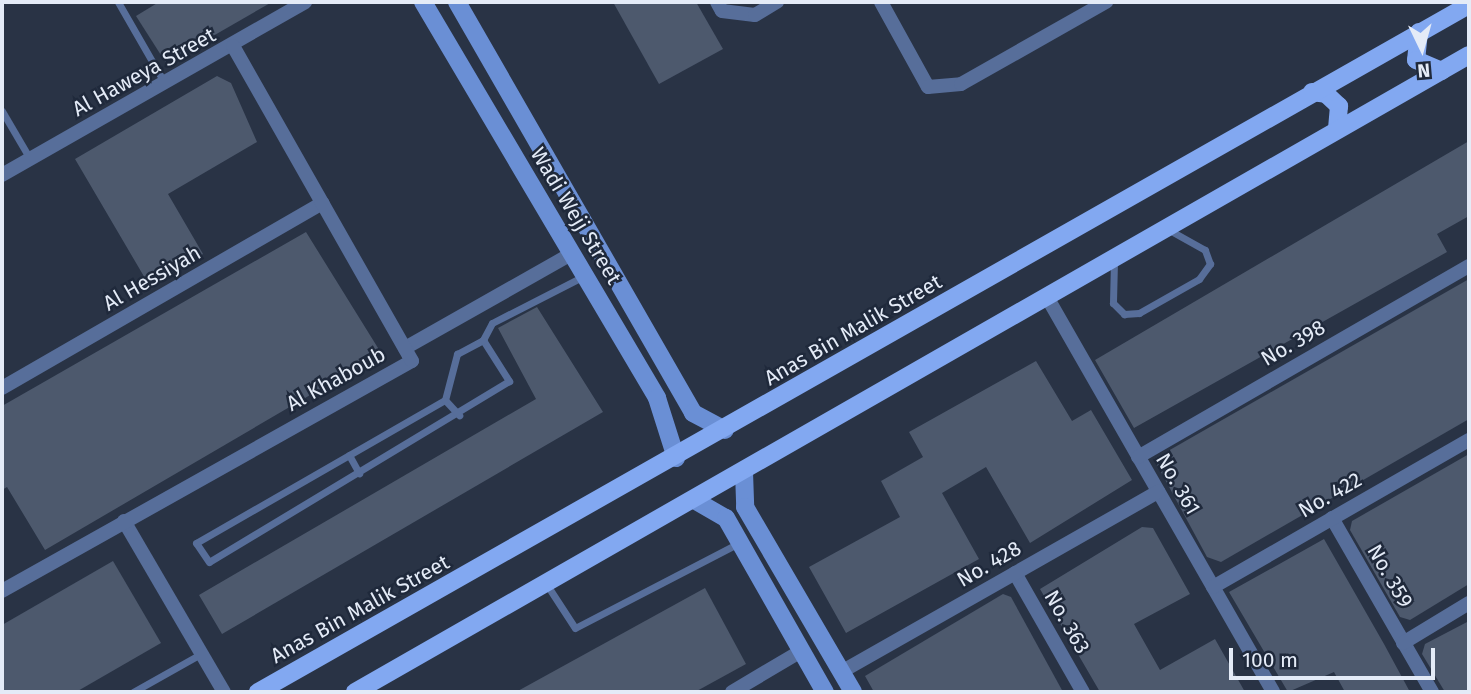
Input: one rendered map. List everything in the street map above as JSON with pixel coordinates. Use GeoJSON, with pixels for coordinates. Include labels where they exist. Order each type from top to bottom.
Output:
{"type":"FeatureCollection","features":[{"type":"Feature","properties":{"kind":"main road","name":"Anas Bin Malik Street"},"geometry":{"type":"LineString","coordinates":[[258,692],[676,458],[1312,92],[1469,5]]}},
{"type":"Feature","properties":{"kind":"main road"},"geometry":{"type":"LineString","coordinates":[[1419,32],[1416,60],[1442,71]]}},
{"type":"Feature","properties":{"kind":"main road"},"geometry":{"type":"LineString","coordinates":[[355,692],[696,501],[1469,55]]}},
{"type":"Feature","properties":{"kind":"main road"},"geometry":{"type":"LineString","coordinates":[[1312,92],[1326,94],[1339,106],[1337,130]]}},
{"type":"Feature","properties":{"kind":"street","name":"Al Haweya Street"},"geometry":{"type":"LineString","coordinates":[[2,176],[233,46],[286,6],[305,2]]}},
{"type":"Feature","properties":{"kind":"street","name":"Wadi Wejj Street"},"geometry":{"type":"LineString","coordinates":[[423,2],[657,398],[676,458]]}},
{"type":"Feature","properties":{"kind":"street","name":"Wadi Wejj Street"},"geometry":{"type":"LineString","coordinates":[[457,2],[677,387],[697,418],[725,430]]}},
{"type":"Feature","properties":{"kind":"street"},"geometry":{"type":"LineString","coordinates":[[719,6],[755,15],[777,2]]}},
{"type":"Feature","properties":{"kind":"street"},"geometry":{"type":"LineString","coordinates":[[881,2],[928,87],[961,84],[1107,2]]}},
{"type":"Feature","properties":{"kind":"street","name":"Al Khaboub"},"geometry":{"type":"LineString","coordinates":[[2,591],[412,361],[233,46]]}},
{"type":"Feature","properties":{"kind":"street","name":"Al Hessiyah"},"geometry":{"type":"LineString","coordinates":[[2,388],[323,203]]}},
{"type":"Feature","properties":{"kind":"street"},"geometry":{"type":"LineString","coordinates":[[405,348],[571,254]]}},
{"type":"Feature","properties":{"kind":"street","name":"No. 398"},"geometry":{"type":"LineString","coordinates":[[1138,457],[1469,266]]}},
{"type":"Feature","properties":{"kind":"street","name":"No. 361"},"geometry":{"type":"LineString","coordinates":[[1047,298],[1273,692]]}},
{"type":"Feature","properties":{"kind":"street"},"geometry":{"type":"LineString","coordinates":[[657,398],[677,387]]}},
{"type":"Feature","properties":{"kind":"street","name":"No. 422"},"geometry":{"type":"LineString","coordinates":[[1213,587],[1469,440]]}},
{"type":"Feature","properties":{"kind":"street"},"geometry":{"type":"LineString","coordinates":[[744,472],[745,507],[853,692]]}},
{"type":"Feature","properties":{"kind":"street","name":"No. 428"},"geometry":{"type":"LineString","coordinates":[[841,672],[1158,492]]}},
{"type":"Feature","properties":{"kind":"street"},"geometry":{"type":"LineString","coordinates":[[696,501],[726,518],[825,692]]}},
{"type":"Feature","properties":{"kind":"street","name":"No. 359"},"geometry":{"type":"LineString","coordinates":[[1332,518],[1432,692]]}},
{"type":"Feature","properties":{"kind":"street"},"geometry":{"type":"LineString","coordinates":[[124,521],[199,655],[224,692]]}},
{"type":"Feature","properties":{"kind":"street"},"geometry":{"type":"LineString","coordinates":[[744,547],[752,535],[765,542]]}},
{"type":"Feature","properties":{"kind":"street","name":"No. 363"},"geometry":{"type":"LineString","coordinates":[[1014,573],[1083,692]]}},
{"type":"Feature","properties":{"kind":"street"},"geometry":{"type":"LineString","coordinates":[[1404,643],[1469,603]]}},
{"type":"Feature","properties":{"kind":"street"},"geometry":{"type":"LineString","coordinates":[[732,692],[801,651]]}},
{"type":"Feature","properties":{"kind":"lane"},"geometry":{"type":"LineString","coordinates":[[118,2],[165,83]]}},
{"type":"Feature","properties":{"kind":"lane"},"geometry":{"type":"LineString","coordinates":[[2,111],[30,160]]}},
{"type":"Feature","properties":{"kind":"lane"},"geometry":{"type":"LineString","coordinates":[[1114,261],[1114,303],[1124,314],[1139,313],[1199,279],[1210,264],[1205,250],[1169,230]]}},
{"type":"Feature","properties":{"kind":"lane"},"geometry":{"type":"LineString","coordinates":[[482,340],[509,381],[459,415],[209,562],[196,543],[445,400],[457,354],[482,340],[492,323],[585,275]]}},
{"type":"Feature","properties":{"kind":"lane"},"geometry":{"type":"LineString","coordinates":[[445,400],[459,415]]}},
{"type":"Feature","properties":{"kind":"lane"},"geometry":{"type":"LineString","coordinates":[[349,455],[359,473]]}},
{"type":"Feature","properties":{"kind":"lane"},"geometry":{"type":"LineString","coordinates":[[546,584],[575,628],[744,547]]}},
{"type":"Feature","properties":{"kind":"lane"},"geometry":{"type":"LineString","coordinates":[[133,692],[199,655]]}},
{"type":"Feature","properties":{"kind":"building"},"geometry":{"type":"Polygon","coordinates":[[[159,2],[272,2],[166,63],[136,16],[159,2]]]}},
{"type":"Feature","properties":{"kind":"building"},"geometry":{"type":"Polygon","coordinates":[[[613,2],[696,2],[723,49],[659,84],[613,2]]]}},
{"type":"Feature","properties":{"kind":"building"},"geometry":{"type":"Polygon","coordinates":[[[217,76],[231,83],[257,142],[168,194],[203,254],[149,285],[75,159],[217,76]]]}},
{"type":"Feature","properties":{"kind":"building"},"geometry":{"type":"Polygon","coordinates":[[[1469,141],[1469,216],[1437,234],[1447,252],[1134,428],[1095,360],[1469,141]]]}},
{"type":"Feature","properties":{"kind":"building"},"geometry":{"type":"Polygon","coordinates":[[[306,232],[378,348],[377,356],[45,550],[7,487],[2,490],[2,406],[306,232]]]}},
{"type":"Feature","properties":{"kind":"building"},"geometry":{"type":"Polygon","coordinates":[[[1469,279],[1469,419],[1221,562],[1207,557],[1154,459],[1469,279]]]}},
{"type":"Feature","properties":{"kind":"building"},"geometry":{"type":"Polygon","coordinates":[[[537,307],[603,412],[222,634],[199,595],[536,399],[498,328],[537,307]]]}},
{"type":"Feature","properties":{"kind":"building"},"geometry":{"type":"Polygon","coordinates":[[[1036,361],[1072,421],[1091,410],[1132,480],[1030,543],[986,467],[942,493],[979,559],[846,633],[809,567],[900,517],[881,481],[923,457],[909,432],[1036,361]]]}},
{"type":"Feature","properties":{"kind":"building"},"geometry":{"type":"Polygon","coordinates":[[[1469,454],[1469,584],[1410,620],[1400,617],[1350,530],[1352,521],[1469,454]]]}},
{"type":"Feature","properties":{"kind":"building"},"geometry":{"type":"Polygon","coordinates":[[[1142,527],[1153,528],[1190,594],[1134,624],[1160,670],[1215,639],[1245,692],[1100,692],[1040,589],[1142,527]]]}},
{"type":"Feature","properties":{"kind":"building"},"geometry":{"type":"Polygon","coordinates":[[[1324,539],[1410,692],[1345,692],[1334,672],[1288,692],[1229,592],[1324,539]]]}},
{"type":"Feature","properties":{"kind":"building"},"geometry":{"type":"Polygon","coordinates":[[[113,561],[161,643],[76,692],[2,692],[2,625],[113,561]]]}},
{"type":"Feature","properties":{"kind":"building"},"geometry":{"type":"Polygon","coordinates":[[[705,588],[746,664],[695,692],[516,692],[705,588]]]}},
{"type":"Feature","properties":{"kind":"building"},"geometry":{"type":"Polygon","coordinates":[[[1003,594],[1011,597],[1063,692],[874,692],[865,676],[1003,594]]]}},
{"type":"Feature","properties":{"kind":"building"},"geometry":{"type":"Polygon","coordinates":[[[1469,621],[1469,692],[1445,692],[1422,654],[1425,644],[1469,621]]]}}]}
